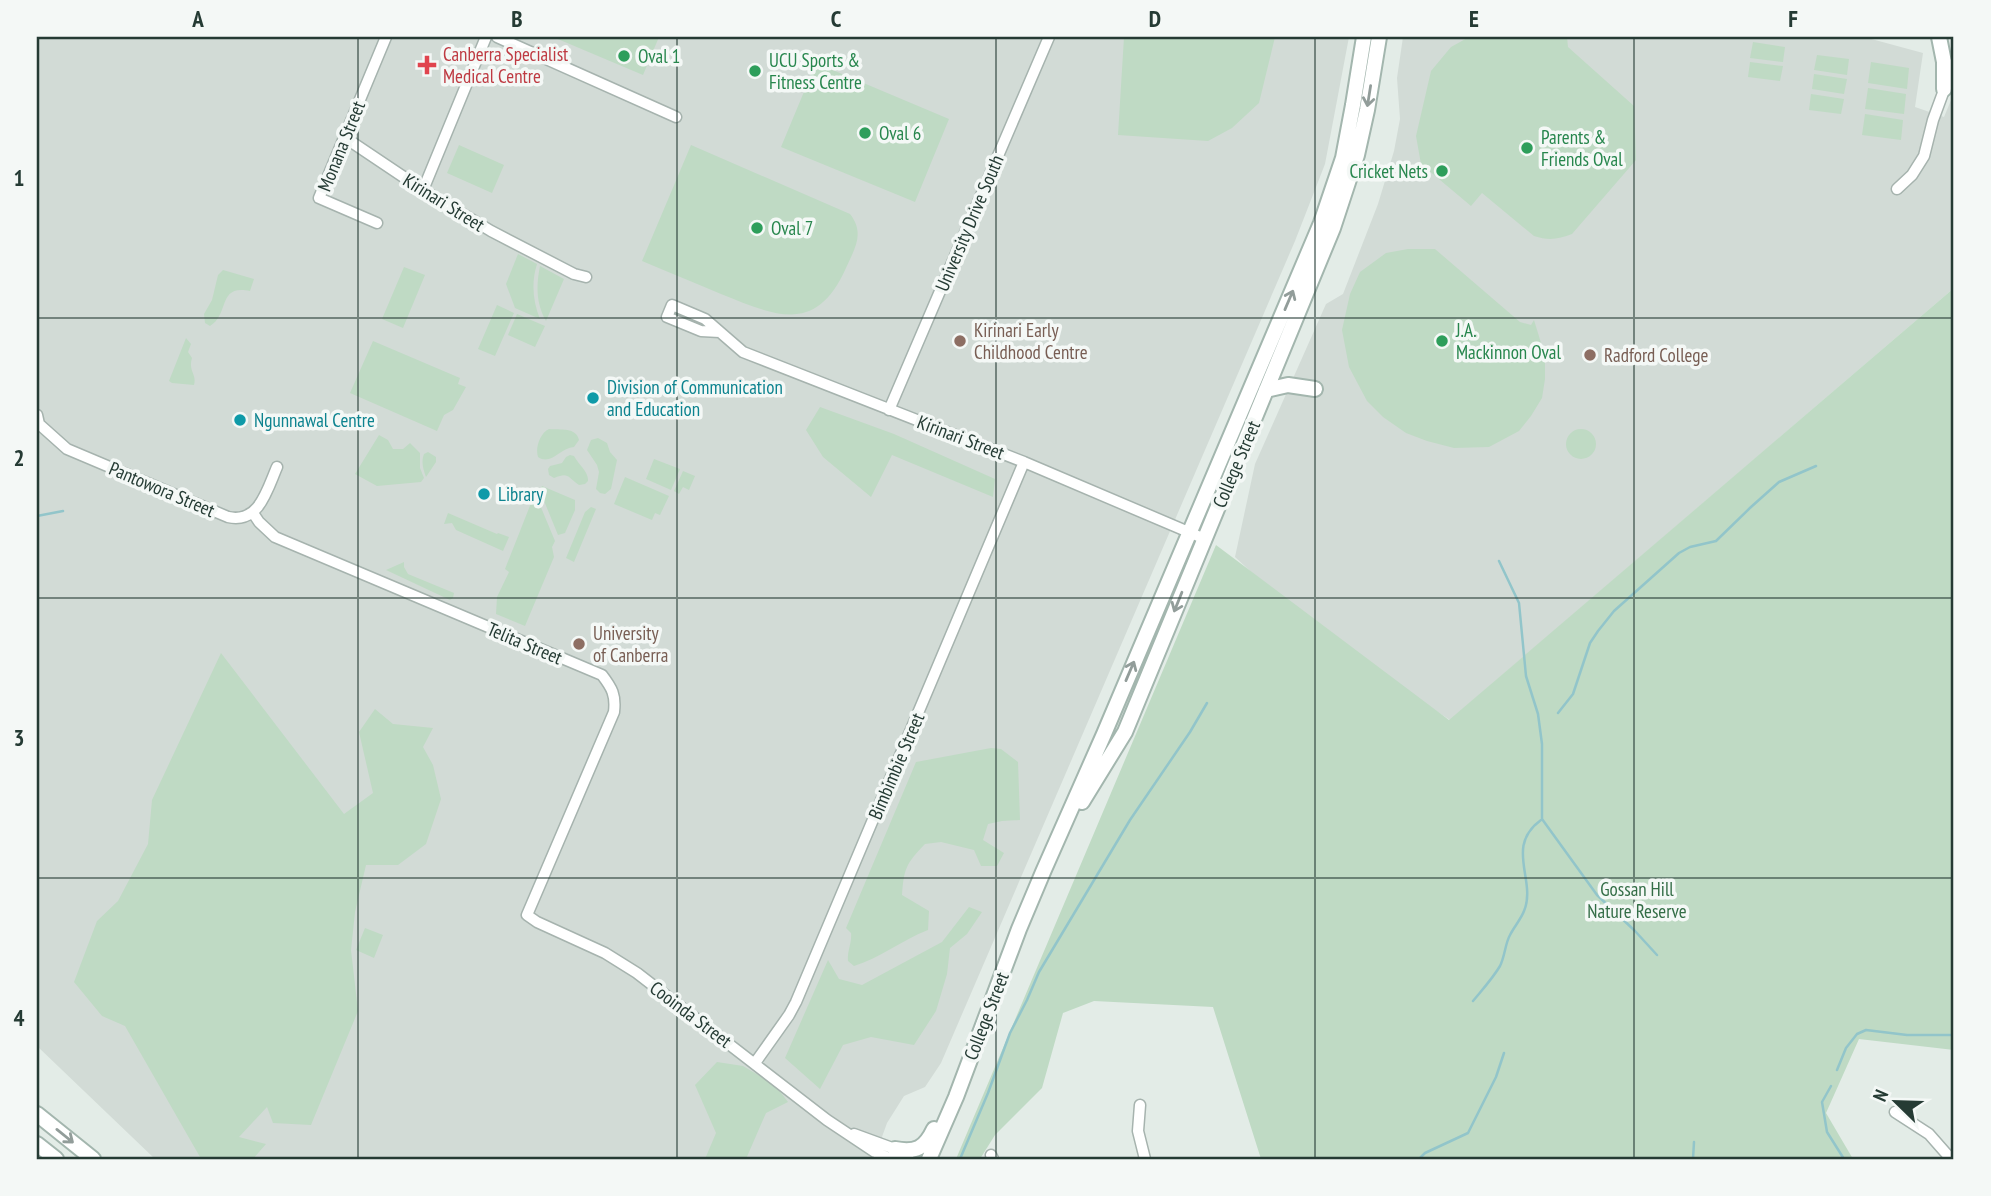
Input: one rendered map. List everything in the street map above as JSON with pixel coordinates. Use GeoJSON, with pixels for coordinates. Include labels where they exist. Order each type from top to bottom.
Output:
{"type":"FeatureCollection","features":[{"type":"Feature","properties":{"kind":"street","name":"Monana Street"},"geometry":{"type":"LineString","coordinates":[[377,223],[319,198],[386,37]]}},
{"type":"Feature","properties":{"kind":"street"},"geometry":{"type":"LineString","coordinates":[[423,190],[486,37]]}},
{"type":"Feature","properties":{"kind":"street"},"geometry":{"type":"LineString","coordinates":[[497,37],[676,117]]}},
{"type":"Feature","properties":{"kind":"street","name":"University Drive South"},"geometry":{"type":"LineString","coordinates":[[889,410],[1049,37]]}},
{"type":"Feature","properties":{"kind":"street","name":"College Street"},"geometry":{"type":"LineString","coordinates":[[929,1159],[956,1097],[1043,872],[1321,223],[1343,158],[1364,37]]}},
{"type":"Feature","properties":{"kind":"street","name":"College Street"},"geometry":{"type":"LineString","coordinates":[[1043,872],[1125,732],[1333,228],[1357,155],[1379,37]]}},
{"type":"Feature","properties":{"kind":"street"},"geometry":{"type":"LineString","coordinates":[[1940,37],[1944,89]]}},
{"type":"Feature","properties":{"kind":"street"},"geometry":{"type":"LineString","coordinates":[[1897,189],[1912,175],[1924,156],[1933,120],[1954,65]]}},
{"type":"Feature","properties":{"kind":"street","name":"Kirinari Street"},"geometry":{"type":"LineString","coordinates":[[344,136],[423,190],[491,231],[574,274],[586,277]]}},
{"type":"Feature","properties":{"kind":"street","name":"Kirinari Street"},"geometry":{"type":"LineString","coordinates":[[720,332],[701,331],[667,317],[672,305],[705,319],[720,332],[743,352],[1024,462],[1205,539]]}},
{"type":"Feature","properties":{"kind":"street"},"geometry":{"type":"LineString","coordinates":[[1266,390],[1288,386],[1315,389]]}},
{"type":"Feature","properties":{"kind":"street","name":"Pantowora Street"},"geometry":{"type":"LineString","coordinates":[[37,415],[39,424],[67,449],[228,517],[243,518],[254,513]]}},
{"type":"Feature","properties":{"kind":"street","name":"Bimbimbie Street"},"geometry":{"type":"LineString","coordinates":[[755,1063],[796,1002],[1024,462]]}},
{"type":"Feature","properties":{"kind":"street"},"geometry":{"type":"LineString","coordinates":[[254,513],[277,467]]}},
{"type":"Feature","properties":{"kind":"street","name":"Telita Street"},"geometry":{"type":"LineString","coordinates":[[254,513],[259,522],[275,537],[602,675],[612,686],[616,697],[614,712],[527,915]]}},
{"type":"Feature","properties":{"kind":"street","name":"Cooinda Street"},"geometry":{"type":"LineString","coordinates":[[527,915],[605,953],[637,973],[844,1131],[909,1159]]}},
{"type":"Feature","properties":{"kind":"street"},"geometry":{"type":"LineString","coordinates":[[893,1154],[915,1150],[924,1145],[945,1105],[956,1097]]}},
{"type":"Feature","properties":{"kind":"street"},"geometry":{"type":"LineString","coordinates":[[1140,1105],[1138,1131],[1145,1159]]}},
{"type":"Feature","properties":{"kind":"street"},"geometry":{"type":"LineString","coordinates":[[1895,1112],[1929,1134],[1951,1159]]}},
{"type":"Feature","properties":{"kind":"street"},"geometry":{"type":"LineString","coordinates":[[37,1114],[93,1159]]}},
{"type":"Feature","properties":{"kind":"street"},"geometry":{"type":"LineString","coordinates":[[37,1144],[56,1159]]}},
{"type":"Feature","properties":{"kind":"shaded area","name":"University of Canberra"},"geometry":{"type":"Polygon","coordinates":[[[37,37],[1349,37],[1325,164],[1295,241],[941,1063],[925,1087],[904,1096],[887,1123],[874,1159],[155,1159],[37,1046],[37,37]]]}},
{"type":"Feature","properties":{"kind":"shaded area","name":"Radford College"},"geometry":{"type":"Polygon","coordinates":[[[1403,37],[1864,37],[1923,53],[1915,107],[1944,117],[1954,93],[1954,288],[1450,720],[1317,633],[1235,557],[1255,464],[1326,304],[1343,294],[1378,204],[1394,151],[1400,119],[1397,78],[1403,37]]]}},
{"type":"Feature","properties":{"kind":"green space","name":"Oval 1"},"geometry":{"type":"Polygon","coordinates":[[[553,37],[659,37],[643,75],[553,37]]]}},
{"type":"Feature","properties":{"kind":"green space"},"geometry":{"type":"Polygon","coordinates":[[[1124,37],[1275,37],[1259,103],[1232,128],[1208,141],[1118,135],[1124,37]]]}},
{"type":"Feature","properties":{"kind":"green space","name":"Parents & Friends Oval"},"geometry":{"type":"Polygon","coordinates":[[[1469,37],[1567,37],[1568,47],[1634,106],[1636,160],[1572,234],[1554,239],[1534,236],[1482,193],[1471,206],[1421,164],[1416,136],[1431,71],[1451,47],[1469,37]]]}},
{"type":"Feature","properties":{"kind":"green space"},"geometry":{"type":"Polygon","coordinates":[[[1753,42],[1785,47],[1783,62],[1750,58],[1753,42]]]}},
{"type":"Feature","properties":{"kind":"green space"},"geometry":{"type":"Polygon","coordinates":[[[1817,55],[1849,59],[1847,75],[1814,70],[1817,55]]]}},
{"type":"Feature","properties":{"kind":"green space"},"geometry":{"type":"Polygon","coordinates":[[[1750,62],[1783,66],[1780,81],[1748,77],[1750,62]]]}},
{"type":"Feature","properties":{"kind":"green space"},"geometry":{"type":"Polygon","coordinates":[[[1871,62],[1909,68],[1907,89],[1868,83],[1871,62]]]}},
{"type":"Feature","properties":{"kind":"green space","name":"Oval 6"},"geometry":{"type":"Polygon","coordinates":[[[816,63],[949,119],[915,202],[781,147],[816,63]]]}},
{"type":"Feature","properties":{"kind":"green space"},"geometry":{"type":"Polygon","coordinates":[[[1814,74],[1847,79],[1844,94],[1812,89],[1814,74]]]}},
{"type":"Feature","properties":{"kind":"green space"},"geometry":{"type":"Polygon","coordinates":[[[1868,88],[1906,94],[1904,114],[1865,109],[1868,88]]]}},
{"type":"Feature","properties":{"kind":"green space"},"geometry":{"type":"Polygon","coordinates":[[[1811,94],[1844,99],[1841,114],[1809,110],[1811,94]]]}},
{"type":"Feature","properties":{"kind":"green space"},"geometry":{"type":"Polygon","coordinates":[[[1865,114],[1903,120],[1901,140],[1862,135],[1865,114]]]}},
{"type":"Feature","properties":{"kind":"green space"},"geometry":{"type":"Polygon","coordinates":[[[459,145],[504,165],[492,193],[447,173],[459,145]]]}},
{"type":"Feature","properties":{"kind":"green space","name":"Oval 7"},"geometry":{"type":"Polygon","coordinates":[[[691,145],[850,214],[857,228],[857,241],[846,268],[822,303],[808,311],[777,313],[741,302],[642,261],[691,145]]]}},
{"type":"Feature","properties":{"kind":"green space","name":"J.A. Mackinnon Oval"},"geometry":{"type":"Polygon","coordinates":[[[1408,249],[1435,249],[1520,322],[1531,325],[1534,320],[1545,356],[1542,398],[1519,431],[1489,447],[1454,448],[1406,433],[1383,417],[1367,401],[1349,367],[1342,330],[1350,294],[1360,272],[1386,253],[1408,249]]]}},
{"type":"Feature","properties":{"kind":"green space"},"geometry":{"type":"Polygon","coordinates":[[[518,254],[537,264],[534,292],[540,319],[515,308],[506,284],[518,254]]]}},
{"type":"Feature","properties":{"kind":"green space"},"geometry":{"type":"Polygon","coordinates":[[[540,266],[564,279],[546,321],[538,294],[540,266]]]}},
{"type":"Feature","properties":{"kind":"green space"},"geometry":{"type":"Polygon","coordinates":[[[404,267],[425,275],[403,328],[382,319],[404,267]]]}},
{"type":"Feature","properties":{"kind":"green space"},"geometry":{"type":"Polygon","coordinates":[[[223,270],[254,279],[250,291],[240,290],[228,296],[216,321],[210,326],[205,323],[204,314],[212,300],[218,275],[223,270]]]}},
{"type":"Feature","properties":{"kind":"green space","name":"Gossan Hill Nature Reserve"},"geometry":{"type":"Polygon","coordinates":[[[1954,288],[1954,1050],[1859,1039],[1826,1113],[1853,1159],[1261,1159],[1213,1007],[1094,1001],[1063,1013],[1042,1088],[995,1135],[980,1159],[956,1159],[1216,545],[1449,720],[1954,288]]]}},
{"type":"Feature","properties":{"kind":"green space"},"geometry":{"type":"Polygon","coordinates":[[[497,305],[514,313],[495,356],[478,349],[497,305]]]}},
{"type":"Feature","properties":{"kind":"green space"},"geometry":{"type":"Polygon","coordinates":[[[517,314],[545,326],[535,347],[508,335],[517,314]]]}},
{"type":"Feature","properties":{"kind":"green space"},"geometry":{"type":"Polygon","coordinates":[[[186,338],[191,344],[188,352],[192,358],[194,385],[169,381],[186,338]]]}},
{"type":"Feature","properties":{"kind":"green space"},"geometry":{"type":"Polygon","coordinates":[[[373,341],[460,378],[458,384],[466,387],[453,410],[444,415],[437,431],[350,393],[373,341]]]}},
{"type":"Feature","properties":{"kind":"green space"},"geometry":{"type":"Polygon","coordinates":[[[820,407],[894,434],[995,479],[993,497],[892,455],[871,497],[823,457],[806,430],[820,407]]]}},
{"type":"Feature","properties":{"kind":"green space"},"geometry":{"type":"Polygon","coordinates":[[[549,429],[571,431],[579,440],[574,447],[543,459],[538,457],[538,445],[543,434],[549,429]]]}},
{"type":"Feature","properties":{"kind":"green space"},"geometry":{"type":"Polygon","coordinates":[[[1581,429],[1587,430],[1595,438],[1595,450],[1587,458],[1581,459],[1575,458],[1567,450],[1566,444],[1567,438],[1575,430],[1581,429]]]}},
{"type":"Feature","properties":{"kind":"green space"},"geometry":{"type":"Polygon","coordinates":[[[379,435],[388,440],[393,449],[403,449],[410,443],[420,453],[420,468],[424,478],[421,482],[377,486],[355,474],[379,435]]]}},
{"type":"Feature","properties":{"kind":"green space"},"geometry":{"type":"Polygon","coordinates":[[[598,438],[607,443],[617,460],[611,489],[605,494],[596,489],[599,472],[587,450],[591,440],[598,438]]]}},
{"type":"Feature","properties":{"kind":"green space"},"geometry":{"type":"Polygon","coordinates":[[[428,452],[436,457],[436,462],[426,477],[423,460],[424,454],[428,452]]]}},
{"type":"Feature","properties":{"kind":"green space"},"geometry":{"type":"Polygon","coordinates":[[[570,455],[574,456],[587,474],[588,481],[585,484],[579,485],[565,475],[554,478],[549,475],[550,466],[562,463],[570,455]]]}},
{"type":"Feature","properties":{"kind":"green space"},"geometry":{"type":"Polygon","coordinates":[[[654,459],[680,469],[671,490],[646,479],[654,459]]]}},
{"type":"Feature","properties":{"kind":"green space"},"geometry":{"type":"Polygon","coordinates":[[[683,471],[695,476],[689,490],[683,487],[679,494],[674,491],[683,471]]]}},
{"type":"Feature","properties":{"kind":"green space"},"geometry":{"type":"Polygon","coordinates":[[[625,477],[669,496],[660,515],[655,513],[652,520],[614,504],[625,477]]]}},
{"type":"Feature","properties":{"kind":"green space"},"geometry":{"type":"Polygon","coordinates":[[[542,486],[575,500],[575,510],[565,533],[558,535],[540,491],[542,486]]]}},
{"type":"Feature","properties":{"kind":"green space"},"geometry":{"type":"Polygon","coordinates":[[[535,493],[555,541],[552,547],[554,557],[525,626],[496,614],[497,597],[509,572],[505,569],[535,493]]]}},
{"type":"Feature","properties":{"kind":"green space"},"geometry":{"type":"Polygon","coordinates":[[[591,507],[596,509],[574,562],[566,558],[585,512],[591,507]]]}},
{"type":"Feature","properties":{"kind":"green space"},"geometry":{"type":"Polygon","coordinates":[[[448,513],[509,537],[503,551],[456,530],[452,523],[444,524],[448,513]]]}},
{"type":"Feature","properties":{"kind":"green space"},"geometry":{"type":"Polygon","coordinates":[[[404,562],[408,574],[454,593],[453,598],[450,600],[386,570],[404,562]]]}},
{"type":"Feature","properties":{"kind":"green space"},"geometry":{"type":"Polygon","coordinates":[[[221,653],[344,814],[373,793],[359,732],[375,709],[393,724],[433,728],[423,747],[433,765],[441,799],[426,844],[398,865],[366,865],[355,912],[351,950],[358,1011],[311,1125],[273,1123],[267,1107],[239,1137],[266,1144],[253,1159],[200,1157],[125,1026],[102,1016],[74,982],[97,921],[118,901],[148,844],[152,800],[221,653]]]}},
{"type":"Feature","properties":{"kind":"green space"},"geometry":{"type":"Polygon","coordinates":[[[991,748],[1001,749],[1018,762],[1020,820],[988,824],[983,840],[1004,853],[997,866],[981,866],[974,850],[941,842],[925,844],[907,867],[902,895],[929,911],[928,930],[854,966],[848,961],[851,933],[846,928],[916,762],[991,748]]]}},
{"type":"Feature","properties":{"kind":"green space"},"geometry":{"type":"Polygon","coordinates":[[[969,907],[982,912],[967,934],[950,948],[947,974],[936,1011],[914,1045],[871,1037],[843,1045],[820,1089],[785,1058],[828,960],[839,979],[862,985],[942,942],[969,907]]]}},
{"type":"Feature","properties":{"kind":"green space"},"geometry":{"type":"Polygon","coordinates":[[[365,928],[383,935],[374,958],[356,950],[365,928]]]}},
{"type":"Feature","properties":{"kind":"green space"},"geometry":{"type":"Polygon","coordinates":[[[717,1062],[743,1066],[775,1085],[788,1102],[766,1113],[746,1159],[705,1159],[716,1133],[695,1085],[717,1062]]]}},
{"type":"Feature","properties":{"kind":"waterway"},"geometry":{"type":"LineString","coordinates":[[1558,713],[1573,694],[1590,643],[1614,611],[1679,553],[1690,547],[1716,541],[1779,482],[1816,466]]}},
{"type":"Feature","properties":{"kind":"waterway"},"geometry":{"type":"LineString","coordinates":[[37,516],[63,511]]}},
{"type":"Feature","properties":{"kind":"waterway"},"geometry":{"type":"LineString","coordinates":[[1499,561],[1519,603],[1526,676],[1538,714],[1542,744],[1542,819],[1597,895],[1657,955]]}},
{"type":"Feature","properties":{"kind":"waterway"},"geometry":{"type":"LineString","coordinates":[[960,1159],[1010,1033],[1039,972],[1130,820],[1207,703]]}},
{"type":"Feature","properties":{"kind":"waterway"},"geometry":{"type":"LineString","coordinates":[[1473,1001],[1500,966],[1508,939],[1524,911],[1527,899],[1523,852],[1525,841],[1530,830],[1541,820]]}},
{"type":"Feature","properties":{"kind":"waterway"},"geometry":{"type":"LineString","coordinates":[[1837,1070],[1846,1048],[1857,1034],[1866,1030],[1907,1035],[1954,1035]]}},
{"type":"Feature","properties":{"kind":"waterway"},"geometry":{"type":"LineString","coordinates":[[1419,1159],[1425,1153],[1468,1133],[1496,1077],[1504,1053]]}},
{"type":"Feature","properties":{"kind":"waterway"},"geometry":{"type":"LineString","coordinates":[[1831,1086],[1822,1102],[1827,1132],[1844,1159]]}},
{"type":"Feature","properties":{"kind":"waterway"},"geometry":{"type":"LineString","coordinates":[[1693,1159],[1694,1142]]}},
{"type":"Feature","properties":{"kind":"place","name":"Oval 1"},"geometry":{"type":"Point","coordinates":[624,56]}},
{"type":"Feature","properties":{"kind":"place","name":"Canberra Specialist Medical Centre"},"geometry":{"type":"Point","coordinates":[427,65]}},
{"type":"Feature","properties":{"kind":"place","name":"UCU Sports & Fitness Centre"},"geometry":{"type":"Point","coordinates":[755,71]}},
{"type":"Feature","properties":{"kind":"place","name":"Oval 6"},"geometry":{"type":"Point","coordinates":[865,133]}},
{"type":"Feature","properties":{"kind":"place","name":"Parents & Friends Oval"},"geometry":{"type":"Point","coordinates":[1527,148]}},
{"type":"Feature","properties":{"kind":"place","name":"Cricket Nets"},"geometry":{"type":"Point","coordinates":[1442,171]}},
{"type":"Feature","properties":{"kind":"place","name":"Oval 7"},"geometry":{"type":"Point","coordinates":[757,228]}},
{"type":"Feature","properties":{"kind":"place","name":"Kirinari Early Childhood Centre"},"geometry":{"type":"Point","coordinates":[960,341]}},
{"type":"Feature","properties":{"kind":"place","name":"J.A. Mackinnon Oval"},"geometry":{"type":"Point","coordinates":[1442,341]}},
{"type":"Feature","properties":{"kind":"place","name":"Radford College"},"geometry":{"type":"Point","coordinates":[1590,355]}},
{"type":"Feature","properties":{"kind":"place","name":"Division of Communication and Education"},"geometry":{"type":"Point","coordinates":[593,398]}},
{"type":"Feature","properties":{"kind":"place","name":"Ngunnawal Centre"},"geometry":{"type":"Point","coordinates":[240,420]}},
{"type":"Feature","properties":{"kind":"place","name":"Library"},"geometry":{"type":"Point","coordinates":[484,494]}},
{"type":"Feature","properties":{"kind":"place","name":"University of Canberra"},"geometry":{"type":"Point","coordinates":[579,644]}}]}
